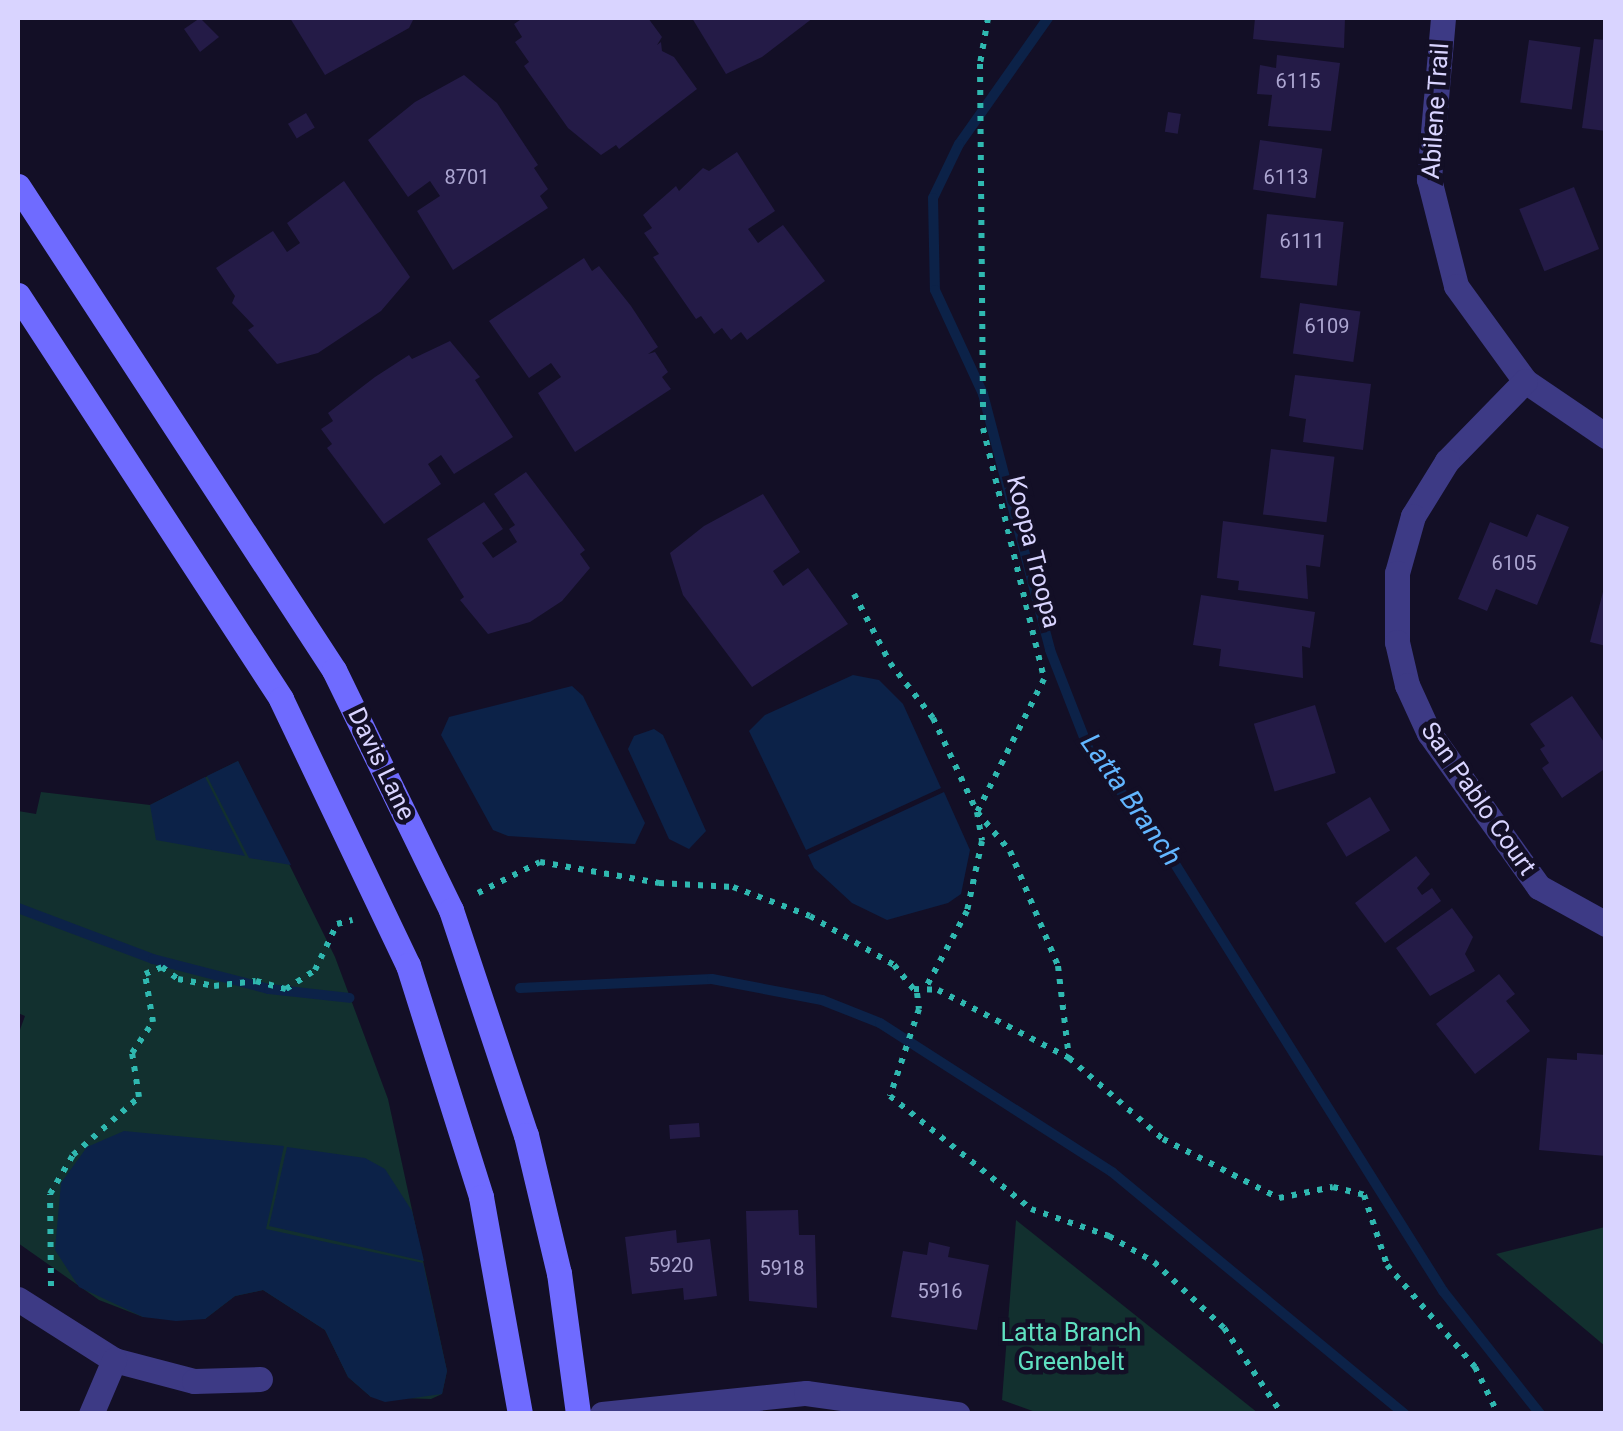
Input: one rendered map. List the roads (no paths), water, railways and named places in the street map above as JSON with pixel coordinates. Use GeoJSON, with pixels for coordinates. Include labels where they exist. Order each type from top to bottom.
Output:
{"type":"FeatureCollection","features":[{"type":"Feature","properties":{"kind":"main road","name":"Davis Lane"},"geometry":{"type":"LineString","coordinates":[[18,186],[334,670],[450,910],[526,1135],[559,1273],[578,1414]]}},
{"type":"Feature","properties":{"kind":"main road"},"geometry":{"type":"LineString","coordinates":[[18,295],[281,699],[408,964],[482,1197],[520,1414]]}},
{"type":"Feature","properties":{"kind":"street","name":"Abilene Trail"},"geometry":{"type":"LineString","coordinates":[[1443,18],[1432,207],[1456,286],[1525,381],[1606,436]]}},
{"type":"Feature","properties":{"kind":"street","name":"San Pablo Court"},"geometry":{"type":"LineString","coordinates":[[1525,381],[1447,461],[1413,516],[1395,592],[1399,654],[1429,733],[1539,887],[1606,924]]}},
{"type":"Feature","properties":{"kind":"street"},"geometry":{"type":"LineString","coordinates":[[18,1299],[114,1360],[194,1381],[260,1380]]}},
{"type":"Feature","properties":{"kind":"street"},"geometry":{"type":"LineString","coordinates":[[90,1414],[114,1360]]}},
{"type":"Feature","properties":{"kind":"street"},"geometry":{"type":"LineString","coordinates":[[602,1414],[806,1393],[958,1414]]}},
{"type":"Feature","properties":{"kind":"water"},"geometry":{"type":"Polygon","coordinates":[[[853,675],[879,680],[903,704],[941,788],[806,850],[749,731],[765,715],[853,675]]]}},
{"type":"Feature","properties":{"kind":"water"},"geometry":{"type":"Polygon","coordinates":[[[572,686],[583,696],[645,823],[635,844],[508,836],[493,830],[441,735],[449,717],[572,686]]]}},
{"type":"Feature","properties":{"kind":"water"},"geometry":{"type":"Polygon","coordinates":[[[654,729],[663,735],[706,831],[689,849],[669,839],[628,749],[634,736],[654,729]]]}},
{"type":"Feature","properties":{"kind":"water"},"geometry":{"type":"Polygon","coordinates":[[[238,761],[291,865],[249,858],[207,776],[238,761]]]}},
{"type":"Feature","properties":{"kind":"water"},"geometry":{"type":"Polygon","coordinates":[[[205,777],[245,856],[156,840],[150,805],[205,777]]]}},
{"type":"Feature","properties":{"kind":"water"},"geometry":{"type":"Polygon","coordinates":[[[944,792],[970,850],[961,894],[948,903],[887,920],[852,903],[814,868],[808,855],[944,792]]]}},
{"type":"Feature","properties":{"kind":"water"},"geometry":{"type":"Polygon","coordinates":[[[124,1131],[284,1146],[266,1229],[423,1263],[447,1371],[442,1394],[385,1402],[371,1397],[348,1377],[325,1330],[263,1290],[235,1296],[205,1319],[176,1321],[143,1317],[79,1287],[55,1250],[61,1183],[87,1147],[124,1131]]]}},
{"type":"Feature","properties":{"kind":"water"},"geometry":{"type":"Polygon","coordinates":[[[287,1147],[365,1158],[385,1169],[412,1211],[424,1261],[269,1226],[287,1147]]]}},
{"type":"Feature","properties":{"kind":"waterway","name":"Latta Branch"},"geometry":{"type":"LineString","coordinates":[[1048,18],[959,144],[933,198],[935,290],[983,394],[1050,650],[1089,750],[1170,856],[1443,1291],[1540,1414]]}},
{"type":"Feature","properties":{"kind":"waterway"},"geometry":{"type":"LineString","coordinates":[[18,908],[153,959],[269,989],[350,998]]}},
{"type":"Feature","properties":{"kind":"waterway"},"geometry":{"type":"LineString","coordinates":[[520,988],[712,979],[822,1000],[880,1023],[1112,1172],[1405,1414]]}},
{"type":"Feature","properties":{"kind":"park label","name":"Latta Branch Greenbelt"},"geometry":{"type":"Point","coordinates":[1071,1348]}}]}
